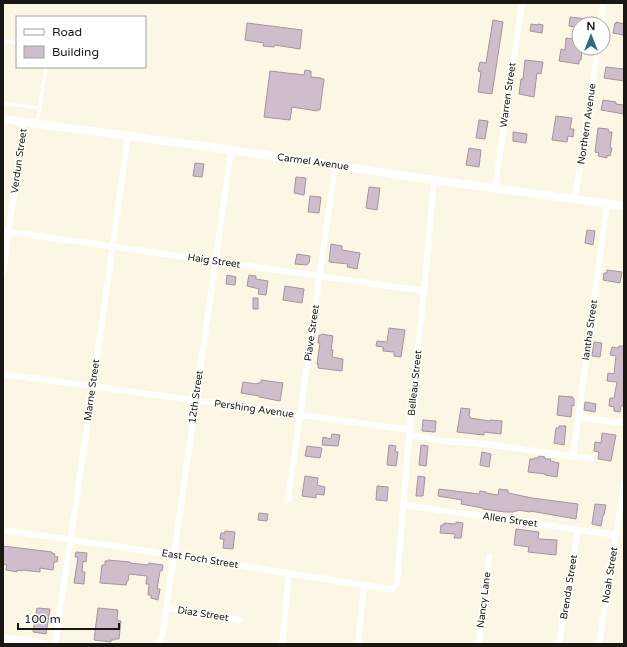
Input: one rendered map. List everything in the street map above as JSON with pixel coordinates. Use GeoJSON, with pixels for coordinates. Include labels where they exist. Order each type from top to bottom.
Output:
{"type":"FeatureCollection","features":[{"type":"Feature","properties":{"kind":"main road","name":"Carmel Avenue"},"geometry":{"type":"LineString","coordinates":[[3,120],[24,121],[624,206]]}},
{"type":"Feature","properties":{"kind":"main road"},"geometry":{"type":"LineString","coordinates":[[3,638],[41,644]]}},
{"type":"Feature","properties":{"kind":"street","name":"Warren Street"},"geometry":{"type":"LineString","coordinates":[[495,188],[522,3]]}},
{"type":"Feature","properties":{"kind":"street"},"geometry":{"type":"LineString","coordinates":[[602,16],[604,3]]}},
{"type":"Feature","properties":{"kind":"street","name":"Northern Avenue"},"geometry":{"type":"LineString","coordinates":[[575,200],[597,56]]}},
{"type":"Feature","properties":{"kind":"street","name":"Verdun Street"},"geometry":{"type":"LineString","coordinates":[[3,272],[6,231],[24,121]]}},
{"type":"Feature","properties":{"kind":"street","name":"Marne Street"},"geometry":{"type":"LineString","coordinates":[[55,644],[128,136]]}},
{"type":"Feature","properties":{"kind":"street","name":"12th Street"},"geometry":{"type":"LineString","coordinates":[[159,644],[163,631],[232,150]]}},
{"type":"Feature","properties":{"kind":"street","name":"Piave Street"},"geometry":{"type":"LineString","coordinates":[[288,500],[335,166]]}},
{"type":"Feature","properties":{"kind":"street","name":"Belleau Street"},"geometry":{"type":"LineString","coordinates":[[395,586],[397,583],[434,180]]}},
{"type":"Feature","properties":{"kind":"street","name":"Iantha Street"},"geometry":{"type":"LineString","coordinates":[[573,456],[607,204]]}},
{"type":"Feature","properties":{"kind":"street","name":"Haig Street"},"geometry":{"type":"LineString","coordinates":[[6,231],[424,291]]}},
{"type":"Feature","properties":{"kind":"street","name":"Pershing Avenue"},"geometry":{"type":"LineString","coordinates":[[3,374],[300,415],[410,433],[443,441],[485,444],[591,459]]}},
{"type":"Feature","properties":{"kind":"street"},"geometry":{"type":"LineString","coordinates":[[578,417],[624,424]]}},
{"type":"Feature","properties":{"kind":"street","name":"Noah Street"},"geometry":{"type":"LineString","coordinates":[[599,644],[624,483]]}},
{"type":"Feature","properties":{"kind":"street","name":"Allen Street"},"geometry":{"type":"LineString","coordinates":[[403,505],[616,535]]}},
{"type":"Feature","properties":{"kind":"street","name":"East Foch Street"},"geometry":{"type":"LineString","coordinates":[[3,530],[174,555],[364,586],[387,589],[391,589],[395,586]]}},
{"type":"Feature","properties":{"kind":"street","name":"Brenda Street"},"geometry":{"type":"LineString","coordinates":[[560,644],[578,530]]}},
{"type":"Feature","properties":{"kind":"street","name":"Nancy Lane"},"geometry":{"type":"LineString","coordinates":[[479,644],[489,556]]}},
{"type":"Feature","properties":{"kind":"street"},"geometry":{"type":"LineString","coordinates":[[282,644],[289,573]]}},
{"type":"Feature","properties":{"kind":"street"},"geometry":{"type":"LineString","coordinates":[[358,644],[364,586]]}},
{"type":"Feature","properties":{"kind":"street","name":"Diaz Street"},"geometry":{"type":"LineString","coordinates":[[166,608],[240,620]]}},
{"type":"Feature","properties":{"kind":"lane"},"geometry":{"type":"LineString","coordinates":[[3,41],[16,43]]}},
{"type":"Feature","properties":{"kind":"lane"},"geometry":{"type":"LineString","coordinates":[[37,123],[46,68]]}},
{"type":"Feature","properties":{"kind":"lane"},"geometry":{"type":"LineString","coordinates":[[3,103],[39,108]]}},
{"type":"Feature","properties":{"kind":"building"},"geometry":{"type":"Polygon","coordinates":[[[570,17],[571,17],[571,26],[569,26],[570,17]]]}},
{"type":"Feature","properties":{"kind":"building"},"geometry":{"type":"Polygon","coordinates":[[[493,20],[503,22],[492,94],[478,92],[481,72],[478,71],[480,62],[486,63],[493,20]]]}},
{"type":"Feature","properties":{"kind":"building"},"geometry":{"type":"Polygon","coordinates":[[[616,22],[624,24],[623,35],[613,33],[616,22]]]}},
{"type":"Feature","properties":{"kind":"building"},"geometry":{"type":"Polygon","coordinates":[[[247,23],[302,30],[300,49],[275,45],[274,47],[263,46],[264,43],[245,40],[247,23]]]}},
{"type":"Feature","properties":{"kind":"building"},"geometry":{"type":"Polygon","coordinates":[[[531,24],[543,25],[542,33],[530,31],[531,24]]]}},
{"type":"Feature","properties":{"kind":"building"},"geometry":{"type":"Polygon","coordinates":[[[566,38],[571,39],[571,56],[581,56],[579,64],[559,61],[561,49],[565,50],[566,38]]]}},
{"type":"Feature","properties":{"kind":"building"},"geometry":{"type":"Polygon","coordinates":[[[525,60],[543,62],[541,74],[537,73],[534,97],[519,94],[521,79],[523,79],[525,60]]]}},
{"type":"Feature","properties":{"kind":"building"},"geometry":{"type":"Polygon","coordinates":[[[606,67],[624,69],[624,81],[604,78],[606,67]]]}},
{"type":"Feature","properties":{"kind":"building"},"geometry":{"type":"Polygon","coordinates":[[[305,70],[311,71],[311,77],[324,79],[320,110],[317,111],[292,107],[290,120],[264,117],[270,71],[304,75],[305,70]]]}},
{"type":"Feature","properties":{"kind":"building"},"geometry":{"type":"Polygon","coordinates":[[[603,100],[624,105],[624,114],[601,110],[603,100]]]}},
{"type":"Feature","properties":{"kind":"building"},"geometry":{"type":"Polygon","coordinates":[[[556,116],[572,118],[570,129],[574,129],[573,137],[568,136],[567,142],[552,140],[556,116]]]}},
{"type":"Feature","properties":{"kind":"building"},"geometry":{"type":"Polygon","coordinates":[[[479,120],[488,121],[485,139],[476,138],[479,120]]]}},
{"type":"Feature","properties":{"kind":"building"},"geometry":{"type":"Polygon","coordinates":[[[598,128],[608,129],[609,132],[612,132],[610,148],[612,148],[610,156],[607,155],[607,158],[598,156],[599,153],[595,152],[598,128]]]}},
{"type":"Feature","properties":{"kind":"building"},"geometry":{"type":"Polygon","coordinates":[[[513,132],[527,134],[526,143],[513,141],[513,132]]]}},
{"type":"Feature","properties":{"kind":"building"},"geometry":{"type":"Polygon","coordinates":[[[469,148],[481,150],[479,167],[466,165],[469,148]]]}},
{"type":"Feature","properties":{"kind":"building"},"geometry":{"type":"Polygon","coordinates":[[[195,163],[204,164],[202,177],[193,176],[195,163]]]}},
{"type":"Feature","properties":{"kind":"building"},"geometry":{"type":"Polygon","coordinates":[[[296,177],[306,178],[304,195],[294,193],[296,177]]]}},
{"type":"Feature","properties":{"kind":"building"},"geometry":{"type":"Polygon","coordinates":[[[369,187],[380,188],[377,210],[366,208],[369,187]]]}},
{"type":"Feature","properties":{"kind":"building"},"geometry":{"type":"Polygon","coordinates":[[[310,196],[321,197],[319,213],[308,212],[310,196]]]}},
{"type":"Feature","properties":{"kind":"building"},"geometry":{"type":"Polygon","coordinates":[[[587,230],[595,231],[593,245],[585,243],[587,230]]]}},
{"type":"Feature","properties":{"kind":"building"},"geometry":{"type":"Polygon","coordinates":[[[331,244],[342,246],[342,250],[360,253],[357,269],[347,267],[348,264],[329,262],[331,244]]]}},
{"type":"Feature","properties":{"kind":"building"},"geometry":{"type":"Polygon","coordinates":[[[297,254],[310,256],[309,263],[307,265],[295,264],[297,254]]]}},
{"type":"Feature","properties":{"kind":"building"},"geometry":{"type":"Polygon","coordinates":[[[607,270],[622,272],[620,283],[603,280],[604,273],[607,273],[607,270]]]}},
{"type":"Feature","properties":{"kind":"building"},"geometry":{"type":"Polygon","coordinates":[[[227,275],[236,277],[235,285],[226,284],[227,275]]]}},
{"type":"Feature","properties":{"kind":"building"},"geometry":{"type":"Polygon","coordinates":[[[249,275],[256,276],[256,279],[268,281],[266,295],[258,294],[259,289],[247,286],[249,275]]]}},
{"type":"Feature","properties":{"kind":"building"},"geometry":{"type":"Polygon","coordinates":[[[285,286],[304,289],[302,303],[283,300],[285,286]]]}},
{"type":"Feature","properties":{"kind":"building"},"geometry":{"type":"Polygon","coordinates":[[[253,298],[258,298],[258,309],[253,309],[253,298]]]}},
{"type":"Feature","properties":{"kind":"building"},"geometry":{"type":"Polygon","coordinates":[[[389,328],[405,330],[401,357],[394,356],[394,352],[383,351],[383,347],[376,346],[377,341],[387,342],[389,328]]]}},
{"type":"Feature","properties":{"kind":"building"},"geometry":{"type":"Polygon","coordinates":[[[322,334],[333,336],[331,350],[333,350],[332,357],[343,359],[342,371],[318,368],[317,364],[320,343],[318,343],[319,335],[322,334]]]}},
{"type":"Feature","properties":{"kind":"building"},"geometry":{"type":"Polygon","coordinates":[[[594,342],[602,343],[600,357],[592,356],[594,342]]]}},
{"type":"Feature","properties":{"kind":"building"},"geometry":{"type":"Polygon","coordinates":[[[619,346],[624,346],[624,401],[620,412],[614,411],[614,407],[609,406],[610,398],[614,398],[617,382],[607,381],[608,373],[614,374],[616,356],[610,355],[612,347],[618,348],[619,346]]]}},
{"type":"Feature","properties":{"kind":"building"},"geometry":{"type":"Polygon","coordinates":[[[261,380],[283,383],[280,401],[241,393],[243,382],[257,384],[261,383],[261,380]]]}},
{"type":"Feature","properties":{"kind":"building"},"geometry":{"type":"Polygon","coordinates":[[[559,396],[573,397],[574,406],[572,405],[571,417],[557,415],[559,396]]]}},
{"type":"Feature","properties":{"kind":"building"},"geometry":{"type":"Polygon","coordinates":[[[585,402],[596,404],[595,412],[584,410],[585,402]]]}},
{"type":"Feature","properties":{"kind":"building"},"geometry":{"type":"Polygon","coordinates":[[[461,408],[470,409],[470,418],[502,421],[501,434],[484,432],[484,435],[457,432],[461,408]]]}},
{"type":"Feature","properties":{"kind":"building"},"geometry":{"type":"Polygon","coordinates":[[[423,420],[436,421],[435,432],[422,431],[423,420]]]}},
{"type":"Feature","properties":{"kind":"building"},"geometry":{"type":"Polygon","coordinates":[[[559,426],[566,426],[564,445],[554,443],[556,428],[559,428],[559,426]]]}},
{"type":"Feature","properties":{"kind":"building"},"geometry":{"type":"Polygon","coordinates":[[[602,433],[616,435],[611,461],[598,459],[599,452],[594,451],[595,442],[601,443],[602,433]]]}},
{"type":"Feature","properties":{"kind":"building"},"geometry":{"type":"Polygon","coordinates":[[[332,434],[340,435],[338,446],[322,445],[323,437],[331,439],[332,434]]]}},
{"type":"Feature","properties":{"kind":"building"},"geometry":{"type":"Polygon","coordinates":[[[389,445],[396,446],[395,451],[398,452],[396,466],[387,465],[389,445]]]}},
{"type":"Feature","properties":{"kind":"building"},"geometry":{"type":"Polygon","coordinates":[[[421,445],[428,446],[426,466],[419,465],[421,445]]]}},
{"type":"Feature","properties":{"kind":"building"},"geometry":{"type":"Polygon","coordinates":[[[307,446],[322,448],[320,458],[305,456],[307,446]]]}},
{"type":"Feature","properties":{"kind":"building"},"geometry":{"type":"Polygon","coordinates":[[[482,452],[491,454],[489,467],[480,465],[482,452]]]}},
{"type":"Feature","properties":{"kind":"building"},"geometry":{"type":"Polygon","coordinates":[[[539,456],[559,463],[557,477],[528,472],[530,459],[538,458],[539,456]]]}},
{"type":"Feature","properties":{"kind":"building"},"geometry":{"type":"Polygon","coordinates":[[[305,476],[318,478],[317,485],[325,487],[324,495],[316,494],[316,498],[302,496],[305,476]]]}},
{"type":"Feature","properties":{"kind":"building"},"geometry":{"type":"Polygon","coordinates":[[[418,476],[425,477],[423,496],[416,496],[418,476]]]}},
{"type":"Feature","properties":{"kind":"building"},"geometry":{"type":"Polygon","coordinates":[[[377,486],[388,487],[387,501],[376,500],[377,486]]]}},
{"type":"Feature","properties":{"kind":"building"},"geometry":{"type":"Polygon","coordinates":[[[439,489],[479,494],[480,491],[498,495],[499,489],[508,490],[508,493],[532,498],[578,504],[576,519],[530,511],[518,510],[514,512],[505,512],[483,509],[461,504],[462,500],[438,496],[439,489]]]}},
{"type":"Feature","properties":{"kind":"building"},"geometry":{"type":"Polygon","coordinates":[[[595,504],[606,505],[601,526],[592,524],[595,504]]]}},
{"type":"Feature","properties":{"kind":"building"},"geometry":{"type":"Polygon","coordinates":[[[259,513],[268,514],[267,521],[258,520],[259,513]]]}},
{"type":"Feature","properties":{"kind":"building"},"geometry":{"type":"Polygon","coordinates":[[[456,522],[463,523],[461,538],[454,538],[455,534],[440,533],[441,525],[444,525],[444,523],[456,524],[456,522]]]}},
{"type":"Feature","properties":{"kind":"building"},"geometry":{"type":"Polygon","coordinates":[[[516,529],[539,532],[538,539],[557,540],[556,555],[528,552],[529,547],[514,545],[516,529]]]}},
{"type":"Feature","properties":{"kind":"building"},"geometry":{"type":"Polygon","coordinates":[[[225,531],[235,532],[233,549],[223,548],[224,539],[220,539],[221,533],[225,533],[225,531]]]}},
{"type":"Feature","properties":{"kind":"building"},"geometry":{"type":"Polygon","coordinates":[[[3,546],[52,552],[55,554],[54,556],[58,557],[57,562],[54,562],[53,570],[40,568],[40,572],[17,570],[17,572],[6,570],[7,565],[3,564],[3,546]]]}},
{"type":"Feature","properties":{"kind":"building"},"geometry":{"type":"Polygon","coordinates":[[[76,552],[87,553],[86,562],[83,561],[82,572],[85,572],[84,584],[74,583],[78,557],[75,557],[76,552]]]}},
{"type":"Feature","properties":{"kind":"building"},"geometry":{"type":"Polygon","coordinates":[[[108,560],[148,565],[149,563],[163,565],[162,571],[160,571],[157,589],[160,589],[158,600],[151,598],[151,595],[148,595],[149,584],[146,584],[147,576],[129,574],[126,585],[100,583],[102,565],[105,565],[105,561],[108,560]]]}},
{"type":"Feature","properties":{"kind":"building"},"geometry":{"type":"Polygon","coordinates":[[[37,608],[50,609],[46,634],[33,632],[37,608]]]}},
{"type":"Feature","properties":{"kind":"building"},"geometry":{"type":"Polygon","coordinates":[[[98,608],[118,610],[117,620],[121,621],[119,639],[111,640],[111,642],[94,640],[98,608]]]}}]}
